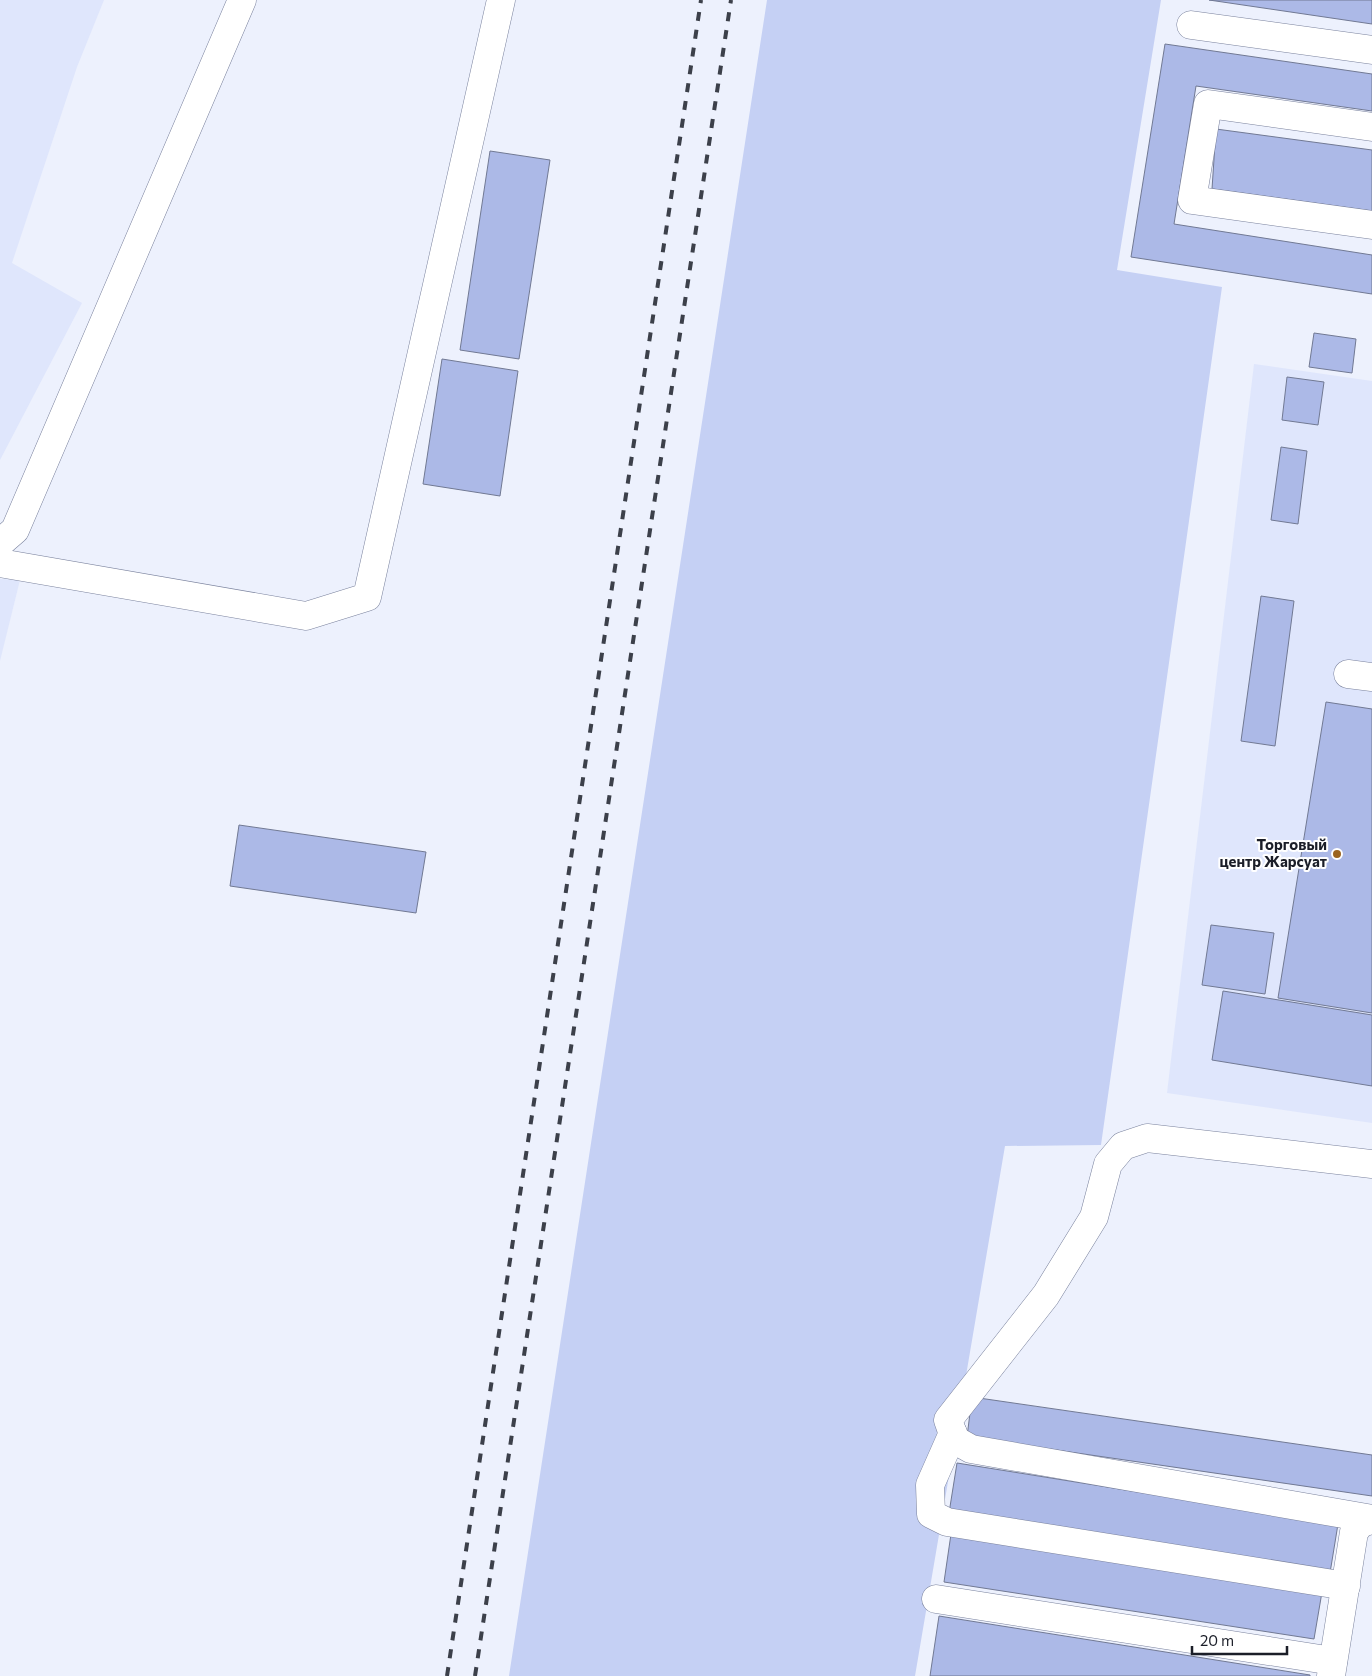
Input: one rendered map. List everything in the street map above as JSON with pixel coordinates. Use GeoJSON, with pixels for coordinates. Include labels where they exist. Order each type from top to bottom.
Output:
{"type":"FeatureCollection","features":[{"type":"Feature","properties":{"kind":"street"},"geometry":{"type":"LineString","coordinates":[[0,543],[15,530],[242,0]]}},
{"type":"Feature","properties":{"kind":"street"},"geometry":{"type":"LineString","coordinates":[[0,564],[306,616],[367,597],[501,0]]}},
{"type":"Feature","properties":{"kind":"street"},"geometry":{"type":"LineString","coordinates":[[1191,26],[1372,50]]}},
{"type":"Feature","properties":{"kind":"street"},"geometry":{"type":"LineString","coordinates":[[1372,127],[1208,104],[1192,200],[1372,225]]}},
{"type":"Feature","properties":{"kind":"street"},"geometry":{"type":"LineString","coordinates":[[1372,1164],[1146,1138],[1123,1146],[1108,1164],[1094,1217],[1046,1295],[948,1420],[955,1440],[970,1449],[1372,1520]]}},
{"type":"Feature","properties":{"kind":"street"},"geometry":{"type":"LineString","coordinates":[[953,1433],[930,1485],[931,1514],[947,1522],[1346,1586]]}},
{"type":"Feature","properties":{"kind":"street"},"geometry":{"type":"LineString","coordinates":[[936,1599],[1332,1668],[1354,1532],[1361,1523],[1372,1520]]}},
{"type":"Feature","properties":{"kind":"shaded area"},"geometry":{"type":"Polygon","coordinates":[[[0,0],[104,0],[77,67],[12,263],[82,303],[0,460],[0,0]]]}},
{"type":"Feature","properties":{"kind":"shaded area"},"geometry":{"type":"Polygon","coordinates":[[[767,0],[1161,0],[1117,270],[1222,287],[1101,1145],[1005,1146],[915,1676],[509,1676],[767,0]]]}},
{"type":"Feature","properties":{"kind":"shaded area"},"geometry":{"type":"Polygon","coordinates":[[[1254,364],[1372,381],[1372,1123],[1167,1093],[1254,364]]]}},
{"type":"Feature","properties":{"kind":"shaded area"},"geometry":{"type":"Polygon","coordinates":[[[0,579],[20,580],[0,661],[0,579]]]}},
{"type":"Feature","properties":{"kind":"building"},"geometry":{"type":"Polygon","coordinates":[[[1209,0],[1372,0],[1372,24],[1209,0]]]}},
{"type":"Feature","properties":{"kind":"building"},"geometry":{"type":"Polygon","coordinates":[[[1165,44],[1372,74],[1372,111],[1196,86],[1174,224],[1372,255],[1372,294],[1131,257],[1165,44]]]}},
{"type":"Feature","properties":{"kind":"building"},"geometry":{"type":"Polygon","coordinates":[[[1216,129],[1372,150],[1372,211],[1212,189],[1216,129]]]}},
{"type":"Feature","properties":{"kind":"building"},"geometry":{"type":"Polygon","coordinates":[[[490,151],[550,160],[519,359],[460,350],[490,151]]]}},
{"type":"Feature","properties":{"kind":"building"},"geometry":{"type":"Polygon","coordinates":[[[1314,333],[1356,339],[1352,373],[1309,367],[1314,333]]]}},
{"type":"Feature","properties":{"kind":"building"},"geometry":{"type":"Polygon","coordinates":[[[442,359],[518,371],[500,496],[423,484],[442,359]]]}},
{"type":"Feature","properties":{"kind":"building"},"geometry":{"type":"Polygon","coordinates":[[[1287,377],[1324,382],[1318,425],[1282,420],[1287,377]]]}},
{"type":"Feature","properties":{"kind":"building"},"geometry":{"type":"Polygon","coordinates":[[[1281,447],[1307,451],[1298,524],[1271,520],[1281,447]]]}},
{"type":"Feature","properties":{"kind":"building"},"geometry":{"type":"Polygon","coordinates":[[[1261,596],[1294,601],[1275,746],[1241,741],[1261,596]]]}},
{"type":"Feature","properties":{"kind":"building","name":"Торговый центр Жарсуат"},"geometry":{"type":"Polygon","coordinates":[[[1326,702],[1372,709],[1372,1013],[1278,998],[1326,702]]]}},
{"type":"Feature","properties":{"kind":"building"},"geometry":{"type":"Polygon","coordinates":[[[239,825],[426,852],[416,913],[230,886],[239,825]]]}},
{"type":"Feature","properties":{"kind":"building"},"geometry":{"type":"Polygon","coordinates":[[[1211,925],[1274,933],[1265,994],[1202,985],[1211,925]]]}},
{"type":"Feature","properties":{"kind":"building"},"geometry":{"type":"Polygon","coordinates":[[[1223,991],[1372,1015],[1372,1086],[1212,1060],[1223,991]]]}},
{"type":"Feature","properties":{"kind":"building"},"geometry":{"type":"Polygon","coordinates":[[[972,1397],[1372,1455],[1372,1496],[967,1437],[972,1397]]]}},
{"type":"Feature","properties":{"kind":"building"},"geometry":{"type":"Polygon","coordinates":[[[957,1463],[1338,1524],[1330,1573],[949,1513],[957,1463]]]}},
{"type":"Feature","properties":{"kind":"building"},"geometry":{"type":"Polygon","coordinates":[[[951,1534],[1322,1592],[1314,1639],[944,1582],[951,1534]]]}},
{"type":"Feature","properties":{"kind":"building"},"geometry":{"type":"Polygon","coordinates":[[[939,1616],[1310,1675],[1310,1676],[930,1676],[939,1616]]]}},
{"type":"Feature","properties":{"kind":"railway"},"geometry":{"type":"LineString","coordinates":[[447,1676],[701,0]]}},
{"type":"Feature","properties":{"kind":"railway"},"geometry":{"type":"LineString","coordinates":[[475,1676],[731,0]]}},
{"type":"Feature","properties":{"kind":"place","name":"Торговый центр Жарсуат"},"geometry":{"type":"Point","coordinates":[1337,854]}}]}
